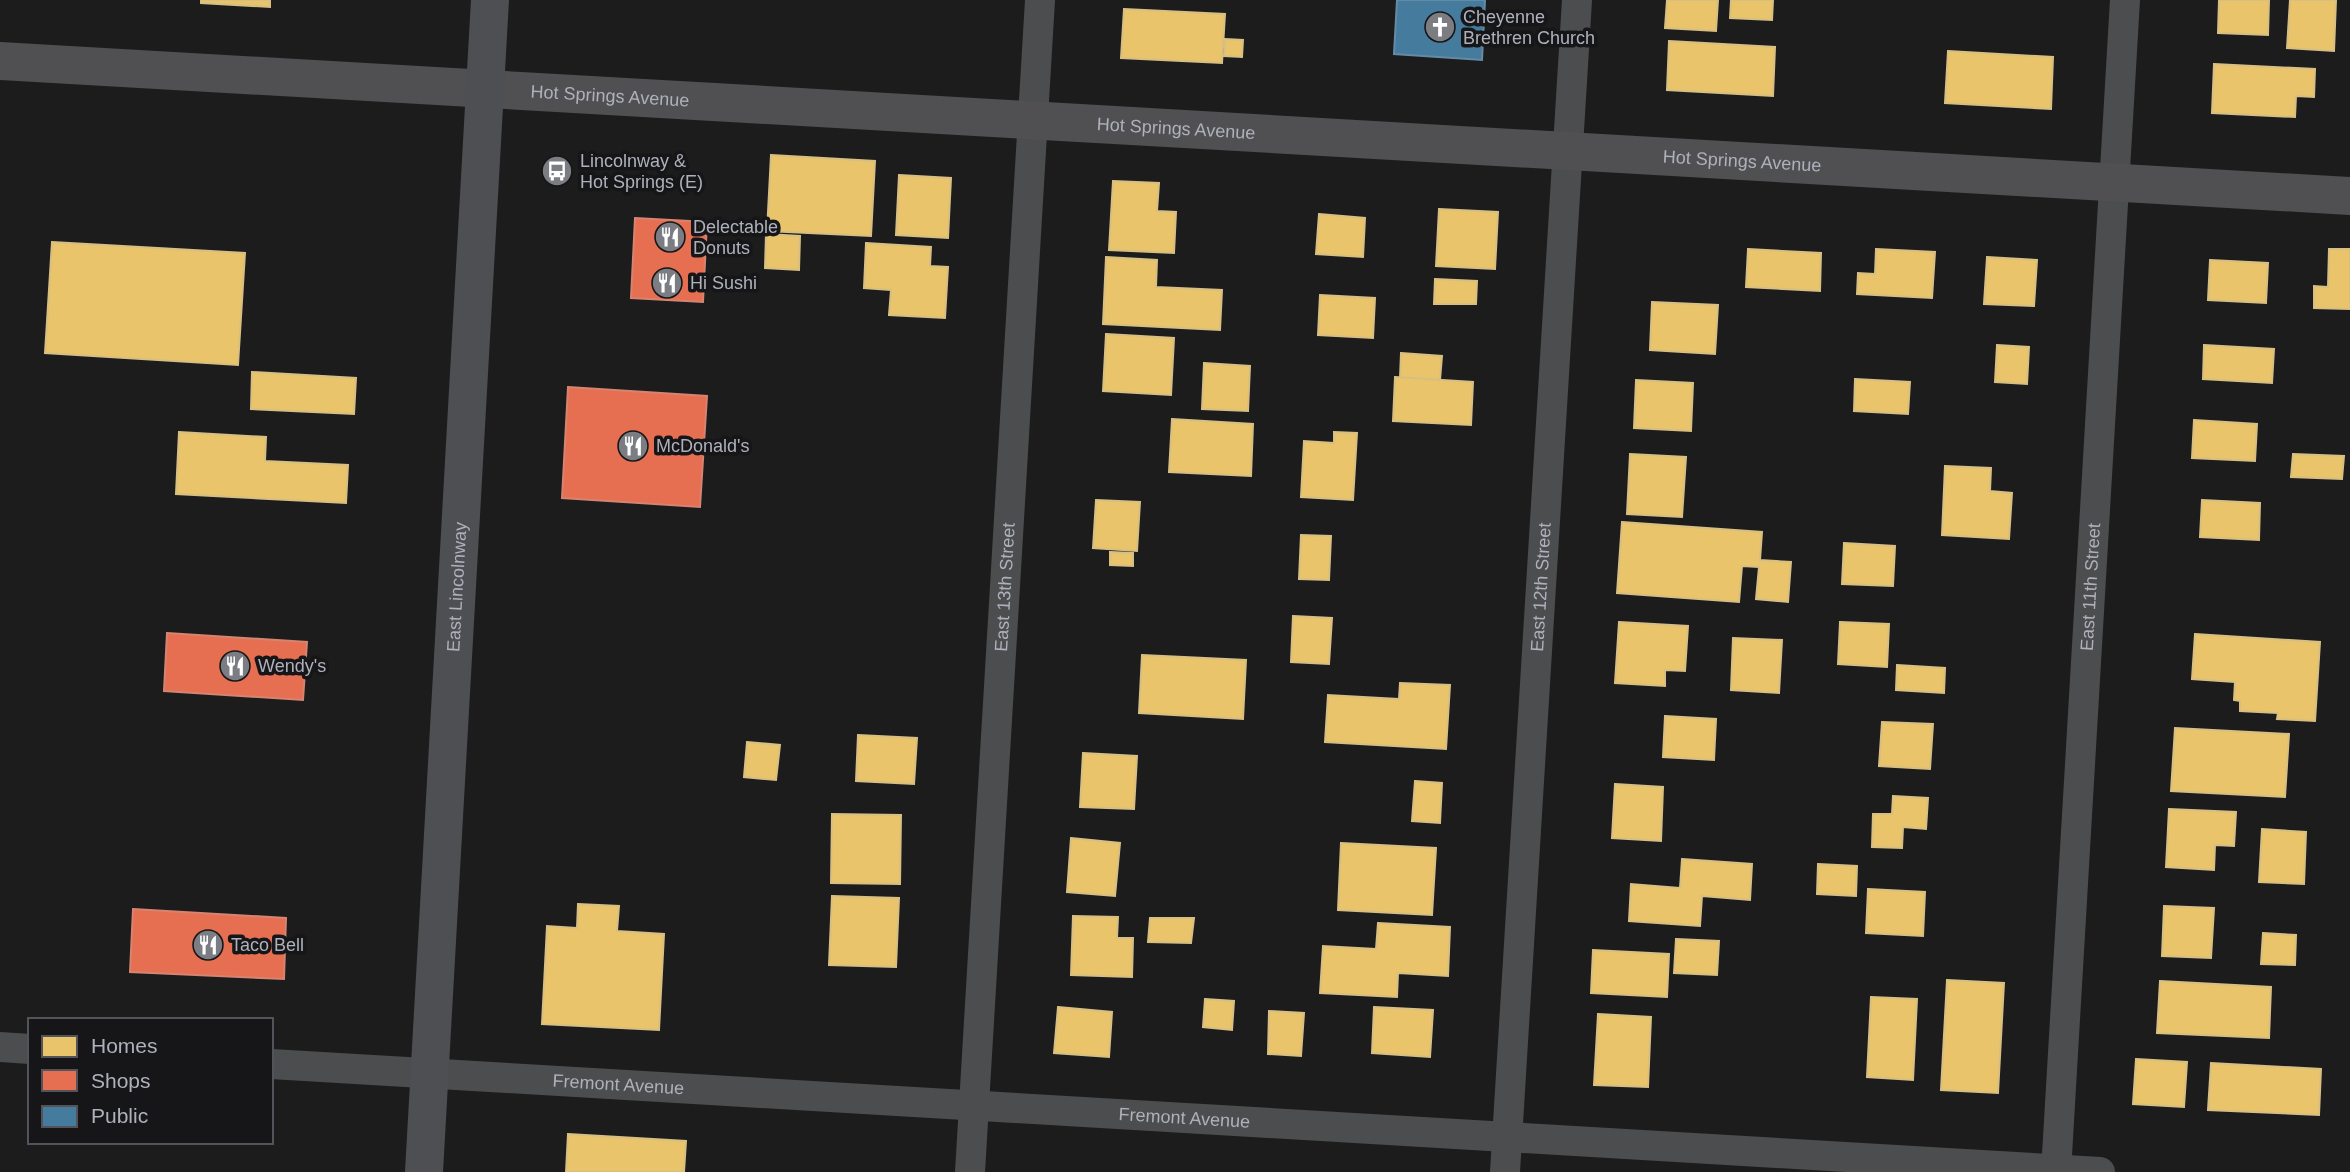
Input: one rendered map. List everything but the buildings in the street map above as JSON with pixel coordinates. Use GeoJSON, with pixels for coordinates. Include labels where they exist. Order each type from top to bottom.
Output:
{"type":"FeatureCollection","features":[{"type":"Feature","properties":{"kind":"main road","name":"East Lincolnway"},"geometry":{"type":"LineString","coordinates":[[424,1172],[490,0]]}},
{"type":"Feature","properties":{"kind":"street","name":"East 13th Street"},"geometry":{"type":"LineString","coordinates":[[970,1172],[1040,0]]}},
{"type":"Feature","properties":{"kind":"street","name":"East 12th Street"},"geometry":{"type":"LineString","coordinates":[[1505,1172],[1577,0]]}},
{"type":"Feature","properties":{"kind":"street","name":"East 11th Street"},"geometry":{"type":"LineString","coordinates":[[2056,1171],[2125,0]]}},
{"type":"Feature","properties":{"kind":"street","name":"Hot Springs Avenue"},"geometry":{"type":"LineString","coordinates":[[0,61],[2350,196]]}},
{"type":"Feature","properties":{"kind":"street"},"geometry":{"type":"LineString","coordinates":[[0,1046],[28,1048]]}},
{"type":"Feature","properties":{"kind":"street","name":"Fremont Avenue"},"geometry":{"type":"LineString","coordinates":[[273,1064],[2100,1172]]}},
{"type":"Feature","properties":{"kind":"place","name":"Cheyenne Brethren Church"},"geometry":{"type":"Point","coordinates":[1440,27]}},
{"type":"Feature","properties":{"kind":"place","name":"Lincolnway & Hot Springs (E)"},"geometry":{"type":"Point","coordinates":[557,171]}},
{"type":"Feature","properties":{"kind":"place","name":"Delectable Donuts"},"geometry":{"type":"Point","coordinates":[670,237]}},
{"type":"Feature","properties":{"kind":"place","name":"Hi Sushi"},"geometry":{"type":"Point","coordinates":[667,283]}},
{"type":"Feature","properties":{"kind":"place","name":"McDonald's"},"geometry":{"type":"Point","coordinates":[633,446]}},
{"type":"Feature","properties":{"kind":"place","name":"Wendy's"},"geometry":{"type":"Point","coordinates":[235,666]}},
{"type":"Feature","properties":{"kind":"place","name":"Taco Bell"},"geometry":{"type":"Point","coordinates":[208,945]}}]}
